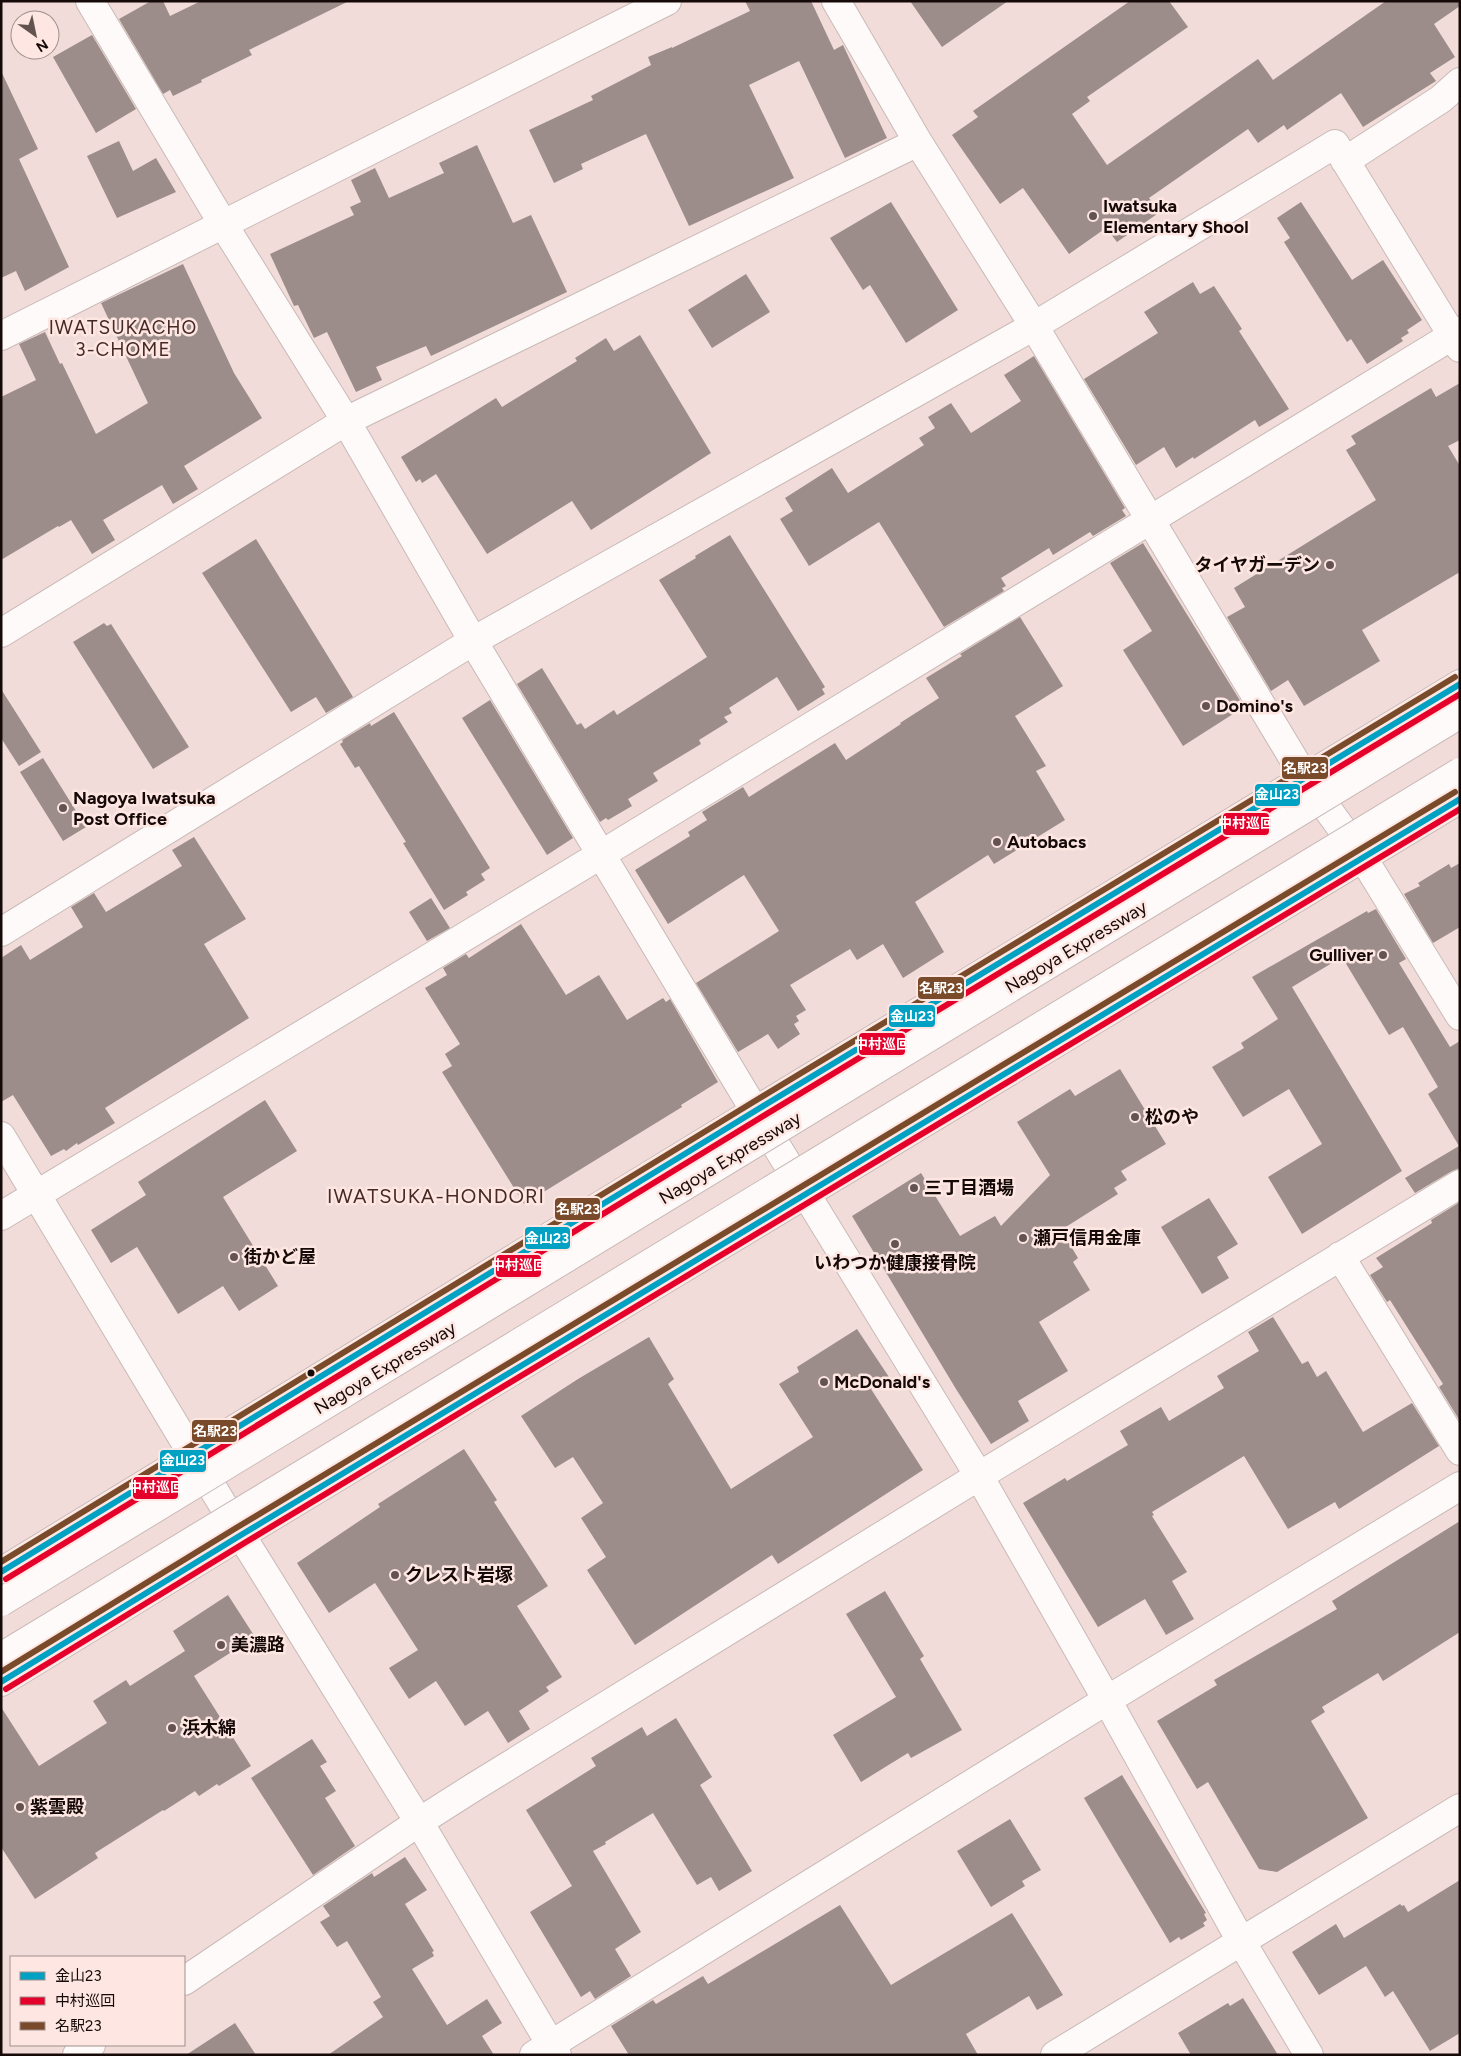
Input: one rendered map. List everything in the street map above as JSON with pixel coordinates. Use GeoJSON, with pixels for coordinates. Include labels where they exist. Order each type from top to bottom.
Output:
{"type":"FeatureCollection","features":[{"type":"Feature","properties":{"kind":"main road"},"geometry":{"type":"LineString","coordinates":[[90,1],[224,224],[346,421],[473,641],[755,1111],[978,1476],[1107,1700],[1242,1941],[1309,2055]]}},
{"type":"Feature","properties":{"kind":"main road"},"geometry":{"type":"LineString","coordinates":[[1,336],[667,1]]}},
{"type":"Feature","properties":{"kind":"main road"},"geometry":{"type":"LineString","coordinates":[[836,1],[918,142],[1034,326],[1151,518],[1305,778],[1363,858],[1460,1016]]}},
{"type":"Feature","properties":{"kind":"main road"},"geometry":{"type":"LineString","coordinates":[[1345,161],[1441,99],[1460,82]]}},
{"type":"Feature","properties":{"kind":"main road"},"geometry":{"type":"LineString","coordinates":[[1,633],[346,421],[918,142]]}},
{"type":"Feature","properties":{"kind":"main road"},"geometry":{"type":"LineString","coordinates":[[1,932],[473,641],[1034,326],[1335,144],[1457,338],[1151,518],[602,854],[1,1216]]}},
{"type":"Feature","properties":{"kind":"main road"},"geometry":{"type":"LineString","coordinates":[[1,1572],[755,1111],[1460,684]]}},
{"type":"Feature","properties":{"kind":"main road","name":"Nagoya Expressway"},"geometry":{"type":"LineString","coordinates":[[1,1602],[1460,714]]}},
{"type":"Feature","properties":{"kind":"main road"},"geometry":{"type":"LineString","coordinates":[[1,1657],[1460,772]]}},
{"type":"Feature","properties":{"kind":"main road"},"geometry":{"type":"LineString","coordinates":[[1,1682],[1460,799]]}},
{"type":"Feature","properties":{"kind":"main road"},"geometry":{"type":"LineString","coordinates":[[1,1136],[241,1536],[419,1822],[548,2051],[1107,1700],[1460,1486]]}},
{"type":"Feature","properties":{"kind":"main road"},"geometry":{"type":"LineString","coordinates":[[185,1980],[419,1822],[978,1476],[1460,1184]]}},
{"type":"Feature","properties":{"kind":"main road"},"geometry":{"type":"LineString","coordinates":[[1340,1256],[1460,1451]]}},
{"type":"Feature","properties":{"kind":"main road"},"geometry":{"type":"LineString","coordinates":[[1055,2055],[1460,1808]]}},
{"type":"Feature","properties":{"kind":"main road"},"geometry":{"type":"LineString","coordinates":[[76,2055],[90,2046]]}},
{"type":"Feature","properties":{"kind":"building"},"geometry":{"type":"Polygon","coordinates":[[[151,1],[163,1],[170,16],[201,1],[349,1],[249,50],[252,55],[173,96],[170,90],[163,94],[119,19],[151,1]]]}},
{"type":"Feature","properties":{"kind":"building"},"geometry":{"type":"Polygon","coordinates":[[[745,1],[811,1],[834,50],[843,45],[887,138],[845,158],[799,61],[749,85],[794,178],[689,226],[646,134],[581,164],[583,169],[554,183],[529,130],[593,100],[591,96],[651,65],[648,57],[672,48],[750,11],[745,1]]]}},
{"type":"Feature","properties":{"kind":"building"},"geometry":{"type":"Polygon","coordinates":[[[910,1],[1008,1],[942,47],[910,1]]]}},
{"type":"Feature","properties":{"kind":"building"},"geometry":{"type":"Polygon","coordinates":[[[1130,1],[1169,1],[1188,27],[1087,97],[1090,101],[1072,114],[1107,165],[1258,59],[1273,80],[1386,1],[1460,1],[1460,6],[1434,24],[1455,57],[1430,73],[1436,81],[1363,127],[1341,93],[1287,130],[1284,125],[1258,143],[1248,129],[1149,198],[1160,212],[1117,242],[1106,228],[1069,254],[1023,188],[1000,204],[952,135],[978,117],[973,111],[1130,1]]]}},
{"type":"Feature","properties":{"kind":"building"},"geometry":{"type":"Polygon","coordinates":[[[92,35],[136,109],[96,133],[55,60],[60,60],[60,53],[92,35]]]}},
{"type":"Feature","properties":{"kind":"building"},"geometry":{"type":"Polygon","coordinates":[[[1,71],[38,149],[19,159],[69,267],[25,291],[16,271],[1,278],[1,71]]]}},
{"type":"Feature","properties":{"kind":"building"},"geometry":{"type":"Polygon","coordinates":[[[119,141],[133,171],[156,158],[176,192],[117,218],[87,156],[119,141]]]}},
{"type":"Feature","properties":{"kind":"building"},"geometry":{"type":"Polygon","coordinates":[[[477,145],[513,223],[531,215],[567,292],[431,356],[426,346],[376,367],[382,380],[356,392],[327,332],[314,338],[298,305],[294,306],[270,254],[354,215],[350,207],[361,202],[351,180],[375,168],[389,198],[444,173],[439,163],[477,145]]]}},
{"type":"Feature","properties":{"kind":"building"},"geometry":{"type":"Polygon","coordinates":[[[891,202],[958,310],[906,343],[870,285],[863,290],[830,238],[891,202]]]}},
{"type":"Feature","properties":{"kind":"building"},"geometry":{"type":"Polygon","coordinates":[[[1301,202],[1352,280],[1383,260],[1422,320],[1407,330],[1409,333],[1401,338],[1403,341],[1367,364],[1351,339],[1347,342],[1284,242],[1290,238],[1277,218],[1301,202]]]}},
{"type":"Feature","properties":{"kind":"building"},"geometry":{"type":"Polygon","coordinates":[[[183,264],[234,373],[262,418],[184,466],[198,489],[173,504],[162,485],[103,520],[115,540],[92,554],[71,520],[1,560],[1,397],[36,380],[19,344],[45,332],[96,434],[148,403],[101,303],[183,264]]]}},
{"type":"Feature","properties":{"kind":"building"},"geometry":{"type":"Polygon","coordinates":[[[746,274],[770,312],[712,348],[688,310],[746,274]]]}},
{"type":"Feature","properties":{"kind":"building"},"geometry":{"type":"Polygon","coordinates":[[[1193,282],[1200,294],[1214,286],[1242,329],[1239,331],[1289,409],[1259,427],[1255,420],[1194,459],[1193,457],[1176,468],[1164,447],[1136,465],[1084,379],[1158,333],[1144,312],[1193,282]]]}},
{"type":"Feature","properties":{"kind":"building"},"geometry":{"type":"Polygon","coordinates":[[[640,335],[711,453],[591,530],[572,501],[487,554],[436,474],[422,483],[420,479],[416,482],[401,457],[496,398],[502,407],[577,361],[575,358],[606,338],[614,351],[640,335]]]}},
{"type":"Feature","properties":{"kind":"building"},"geometry":{"type":"Polygon","coordinates":[[[1034,356],[1125,508],[1122,510],[1126,516],[1093,536],[1090,532],[1053,555],[1049,548],[1001,578],[1006,586],[1002,588],[1004,591],[944,627],[879,522],[809,566],[780,519],[793,511],[785,498],[832,468],[848,493],[924,445],[919,438],[935,428],[928,417],[951,403],[971,433],[1021,401],[1004,375],[1034,356]]]}},
{"type":"Feature","properties":{"kind":"building"},"geometry":{"type":"Polygon","coordinates":[[[1460,383],[1460,440],[1448,446],[1460,466],[1460,572],[1362,630],[1380,661],[1304,706],[1288,680],[1271,691],[1227,617],[1245,607],[1234,588],[1376,500],[1346,450],[1356,444],[1351,436],[1431,388],[1436,397],[1460,383]]]}},
{"type":"Feature","properties":{"kind":"building"},"geometry":{"type":"Polygon","coordinates":[[[730,535],[825,687],[822,689],[825,694],[798,711],[777,677],[729,708],[732,713],[724,717],[728,722],[699,740],[701,744],[653,773],[658,781],[628,799],[632,806],[608,820],[606,818],[600,822],[517,684],[542,668],[577,725],[581,723],[585,729],[614,710],[617,715],[707,657],[659,580],[730,535]]]}},
{"type":"Feature","properties":{"kind":"building"},"geometry":{"type":"Polygon","coordinates":[[[256,539],[353,697],[326,713],[316,697],[291,712],[202,573],[256,539]]]}},
{"type":"Feature","properties":{"kind":"building"},"geometry":{"type":"Polygon","coordinates":[[[1143,543],[1244,707],[1183,746],[1123,650],[1152,631],[1110,563],[1143,543]]]}},
{"type":"Feature","properties":{"kind":"building"},"geometry":{"type":"Polygon","coordinates":[[[1020,617],[1063,686],[1015,716],[1046,766],[1036,771],[1065,820],[994,864],[988,855],[915,902],[944,952],[903,978],[883,944],[857,960],[850,949],[790,985],[806,1010],[796,1016],[799,1021],[794,1024],[800,1034],[778,1049],[768,1034],[738,1052],[696,983],[779,931],[744,875],[668,924],[635,870],[690,836],[688,832],[707,820],[702,812],[743,787],[749,797],[835,743],[846,760],[901,724],[939,698],[926,678],[962,656],[960,654],[1020,617]]]}},
{"type":"Feature","properties":{"kind":"building"},"geometry":{"type":"Polygon","coordinates":[[[104,623],[107,626],[111,624],[189,747],[153,769],[73,642],[104,623]]]}},
{"type":"Feature","properties":{"kind":"building"},"geometry":{"type":"Polygon","coordinates":[[[1,689],[41,752],[19,766],[1,738],[1,689]]]}},
{"type":"Feature","properties":{"kind":"building"},"geometry":{"type":"Polygon","coordinates":[[[490,700],[573,838],[547,855],[462,718],[490,700]]]}},
{"type":"Feature","properties":{"kind":"building"},"geometry":{"type":"Polygon","coordinates":[[[394,712],[490,868],[481,874],[485,880],[466,892],[468,895],[444,910],[403,843],[406,842],[359,766],[355,768],[340,744],[343,742],[342,740],[370,723],[371,726],[394,712]]]}},
{"type":"Feature","properties":{"kind":"building"},"geometry":{"type":"Polygon","coordinates":[[[43,758],[86,827],[63,841],[20,772],[43,758]]]}},
{"type":"Feature","properties":{"kind":"building"},"geometry":{"type":"Polygon","coordinates":[[[194,837],[246,919],[204,944],[249,1018],[105,1108],[115,1123],[78,1145],[77,1143],[66,1151],[64,1149],[51,1156],[13,1095],[1,1102],[1,958],[21,945],[30,960],[83,927],[71,907],[94,893],[106,912],[182,866],[172,850],[194,837]]]}},
{"type":"Feature","properties":{"kind":"building"},"geometry":{"type":"Polygon","coordinates":[[[1460,863],[1460,927],[1433,943],[1404,894],[1420,886],[1418,883],[1449,864],[1451,868],[1460,863]]]}},
{"type":"Feature","properties":{"kind":"building"},"geometry":{"type":"Polygon","coordinates":[[[431,898],[450,928],[427,941],[409,912],[431,898]]]}},
{"type":"Feature","properties":{"kind":"building"},"geometry":{"type":"Polygon","coordinates":[[[1376,909],[1406,959],[1399,963],[1450,1047],[1460,1041],[1460,1168],[1415,1193],[1405,1178],[1459,1146],[1428,1094],[1438,1087],[1403,1027],[1389,1035],[1342,957],[1292,987],[1402,1171],[1302,1234],[1268,1177],[1322,1144],[1289,1089],[1243,1117],[1212,1067],[1244,1048],[1241,1043],[1278,1019],[1252,977],[1367,911],[1368,913],[1376,909]]]}},
{"type":"Feature","properties":{"kind":"building"},"geometry":{"type":"Polygon","coordinates":[[[521,924],[566,995],[599,975],[627,1020],[663,998],[666,1002],[670,999],[718,1082],[681,1105],[682,1107],[524,1204],[442,1072],[452,1066],[445,1054],[460,1044],[425,988],[447,975],[443,968],[466,954],[469,958],[521,924]]]}},
{"type":"Feature","properties":{"kind":"building"},"geometry":{"type":"Polygon","coordinates":[[[1120,1069],[1166,1144],[1121,1171],[1127,1180],[1114,1188],[1118,1194],[1061,1230],[1078,1258],[1073,1262],[1090,1290],[1039,1322],[1068,1371],[1018,1401],[1029,1421],[991,1444],[852,1216],[921,1173],[960,1236],[995,1216],[1001,1226],[1050,1175],[1017,1122],[1070,1089],[1075,1096],[1120,1069]]]}},
{"type":"Feature","properties":{"kind":"building"},"geometry":{"type":"Polygon","coordinates":[[[265,1100],[297,1151],[223,1197],[278,1286],[239,1311],[223,1286],[178,1314],[137,1247],[111,1263],[91,1230],[146,1195],[138,1182],[265,1100]]]}},
{"type":"Feature","properties":{"kind":"building"},"geometry":{"type":"Polygon","coordinates":[[[1209,1198],[1238,1244],[1217,1257],[1229,1278],[1202,1294],[1161,1227],[1209,1198]]]}},
{"type":"Feature","properties":{"kind":"building"},"geometry":{"type":"Polygon","coordinates":[[[1460,1202],[1460,1421],[1439,1387],[1443,1384],[1390,1300],[1387,1302],[1370,1275],[1383,1267],[1376,1258],[1432,1223],[1431,1220],[1460,1202]]]}},
{"type":"Feature","properties":{"kind":"building"},"geometry":{"type":"Polygon","coordinates":[[[1273,1317],[1302,1364],[1308,1361],[1317,1377],[1326,1371],[1363,1432],[1412,1403],[1439,1446],[1339,1509],[1335,1502],[1288,1529],[1244,1456],[1152,1512],[1154,1515],[1152,1516],[1187,1572],[1172,1581],[1194,1619],[1166,1635],[1145,1599],[1098,1627],[1023,1503],[1065,1478],[1067,1481],[1128,1445],[1120,1431],[1161,1407],[1169,1421],[1224,1388],[1217,1376],[1259,1351],[1248,1332],[1273,1317]]]}},
{"type":"Feature","properties":{"kind":"building"},"geometry":{"type":"Polygon","coordinates":[[[857,1329],[889,1377],[871,1389],[923,1470],[778,1564],[772,1555],[635,1645],[587,1570],[606,1557],[581,1518],[603,1503],[573,1457],[555,1468],[521,1416],[578,1379],[649,1337],[674,1379],[668,1384],[731,1489],[813,1437],[779,1384],[799,1372],[797,1367],[857,1329]]]}},
{"type":"Feature","properties":{"kind":"building"},"geometry":{"type":"Polygon","coordinates":[[[464,1449],[497,1500],[494,1502],[548,1586],[517,1606],[562,1677],[546,1687],[549,1691],[519,1711],[530,1729],[508,1743],[488,1711],[465,1726],[436,1681],[409,1699],[389,1668],[418,1650],[375,1583],[329,1613],[297,1563],[380,1507],[378,1504],[464,1449]]]}},
{"type":"Feature","properties":{"kind":"building"},"geometry":{"type":"Polygon","coordinates":[[[1460,1521],[1460,1632],[1383,1681],[1378,1673],[1322,1707],[1325,1712],[1311,1721],[1368,1818],[1277,1872],[1259,1869],[1208,1782],[1197,1789],[1157,1721],[1217,1685],[1214,1680],[1337,1609],[1332,1601],[1460,1521]]]}},
{"type":"Feature","properties":{"kind":"building"},"geometry":{"type":"Polygon","coordinates":[[[885,1591],[924,1656],[920,1659],[962,1730],[911,1758],[908,1753],[861,1782],[833,1735],[896,1697],[846,1614],[885,1591]]]}},
{"type":"Feature","properties":{"kind":"building"},"geometry":{"type":"Polygon","coordinates":[[[228,1595],[255,1637],[194,1676],[251,1766],[199,1796],[195,1791],[163,1810],[95,1853],[98,1858],[35,1899],[1,1847],[1,1707],[39,1766],[107,1723],[93,1701],[126,1680],[130,1686],[185,1651],[173,1631],[228,1595]]]}},
{"type":"Feature","properties":{"kind":"building"},"geometry":{"type":"Polygon","coordinates":[[[676,1718],[712,1777],[700,1785],[752,1871],[719,1891],[711,1877],[697,1885],[653,1813],[605,1842],[606,1844],[593,1851],[641,1932],[615,1949],[631,1976],[595,1999],[590,1991],[581,1997],[530,1912],[572,1886],[526,1810],[596,1766],[591,1758],[642,1727],[647,1736],[676,1718]]]}},
{"type":"Feature","properties":{"kind":"building"},"geometry":{"type":"Polygon","coordinates":[[[312,1739],[327,1762],[320,1766],[336,1791],[325,1798],[355,1846],[313,1875],[251,1778],[312,1739]]]}},
{"type":"Feature","properties":{"kind":"building"},"geometry":{"type":"Polygon","coordinates":[[[1122,1775],[1206,1913],[1204,1914],[1207,1920],[1203,1923],[1205,1926],[1181,1940],[1179,1937],[1170,1943],[1084,1798],[1122,1775]]]}},
{"type":"Feature","properties":{"kind":"building"},"geometry":{"type":"Polygon","coordinates":[[[1010,1819],[1041,1870],[1022,1881],[1025,1886],[991,1907],[957,1851],[1010,1819]]]}},
{"type":"Feature","properties":{"kind":"building"},"geometry":{"type":"Polygon","coordinates":[[[405,1857],[427,1890],[405,1904],[434,1951],[432,1952],[434,1956],[412,1969],[447,2025],[487,1999],[502,2023],[482,2036],[494,2055],[328,2055],[383,2017],[373,2002],[381,1997],[347,1941],[337,1947],[320,1922],[330,1916],[323,1906],[372,1873],[374,1877],[405,1857]]]}},
{"type":"Feature","properties":{"kind":"building"},"geometry":{"type":"Polygon","coordinates":[[[1460,1880],[1460,2033],[1430,2051],[1393,1991],[1385,1997],[1366,1966],[1319,1995],[1292,1952],[1336,1924],[1344,1938],[1400,1904],[1404,1905],[1408,1912],[1460,1880]]]}},
{"type":"Feature","properties":{"kind":"building"},"geometry":{"type":"Polygon","coordinates":[[[840,1905],[891,1985],[1012,1913],[1063,1995],[1037,2010],[1029,1996],[966,2034],[978,2055],[629,2055],[611,2026],[653,2000],[656,2004],[703,1976],[708,1984],[840,1905]]]}},
{"type":"Feature","properties":{"kind":"building"},"geometry":{"type":"Polygon","coordinates":[[[1243,1998],[1278,2055],[1191,2055],[1178,2033],[1228,2003],[1230,2006],[1243,1998]]]}},
{"type":"Feature","properties":{"kind":"building"},"geometry":{"type":"Polygon","coordinates":[[[235,2023],[256,2055],[186,2055],[235,2023]]]}},
{"type":"Feature","properties":{"kind":"transit line","name":"名駅23"},"geometry":{"type":"LineString","coordinates":[[1,1562],[750,1104],[1455,677]]}},
{"type":"Feature","properties":{"kind":"transit line","name":"金山23"},"geometry":{"type":"LineString","coordinates":[[1,1572],[755,1111],[1460,684]]}},
{"type":"Feature","properties":{"kind":"transit line","name":"中村巡回"},"geometry":{"type":"LineString","coordinates":[[6,1579],[760,1118],[1460,694]]}},
{"type":"Feature","properties":{"kind":"transit line","name":"名駅23"},"geometry":{"type":"LineString","coordinates":[[1,1672],[236,1528],[1455,792]]}},
{"type":"Feature","properties":{"kind":"transit line","name":"金山23"},"geometry":{"type":"LineString","coordinates":[[1,1682],[1460,799]]}},
{"type":"Feature","properties":{"kind":"transit line","name":"中村巡回"},"geometry":{"type":"LineString","coordinates":[[6,1689],[1460,809]]}},
{"type":"Feature","properties":{"kind":"place","name":"Iwatsuka Elementary Shool"},"geometry":{"type":"Point","coordinates":[1093,216]}},
{"type":"Feature","properties":{"kind":"place","name":"タイヤガーデン"},"geometry":{"type":"Point","coordinates":[1330,565]}},
{"type":"Feature","properties":{"kind":"place","name":"Domino's"},"geometry":{"type":"Point","coordinates":[1206,706]}},
{"type":"Feature","properties":{"kind":"place","name":"Nagoya Iwatsuka Post Office"},"geometry":{"type":"Point","coordinates":[63,808]}},
{"type":"Feature","properties":{"kind":"place","name":"Autobacs"},"geometry":{"type":"Point","coordinates":[997,842]}},
{"type":"Feature","properties":{"kind":"place","name":"Gulliver"},"geometry":{"type":"Point","coordinates":[1383,955]}},
{"type":"Feature","properties":{"kind":"place","name":"松のや"},"geometry":{"type":"Point","coordinates":[1135,1117]}},
{"type":"Feature","properties":{"kind":"place","name":"三丁目酒場"},"geometry":{"type":"Point","coordinates":[914,1188]}},
{"type":"Feature","properties":{"kind":"place","name":"瀬戸信用金庫"},"geometry":{"type":"Point","coordinates":[1023,1238]}},
{"type":"Feature","properties":{"kind":"place","name":"いわつか健康接骨院"},"geometry":{"type":"Point","coordinates":[895,1244]}},
{"type":"Feature","properties":{"kind":"place","name":"街かど屋"},"geometry":{"type":"Point","coordinates":[234,1257]}},
{"type":"Feature","properties":{"kind":"place","name":"McDonald's"},"geometry":{"type":"Point","coordinates":[824,1382]}},
{"type":"Feature","properties":{"kind":"place","name":"クレスト岩塚"},"geometry":{"type":"Point","coordinates":[395,1575]}},
{"type":"Feature","properties":{"kind":"place","name":"美濃路"},"geometry":{"type":"Point","coordinates":[221,1645]}},
{"type":"Feature","properties":{"kind":"place","name":"浜木綿"},"geometry":{"type":"Point","coordinates":[172,1728]}},
{"type":"Feature","properties":{"kind":"place","name":"紫雲殿"},"geometry":{"type":"Point","coordinates":[20,1807]}},
{"type":"Feature","properties":{"kind":"district","name":"IWATSUKACHO 3-CHOME"},"geometry":{"type":"Point","coordinates":[123,338]}},
{"type":"Feature","properties":{"kind":"district","name":"IWATSUKA-HONDORI"},"geometry":{"type":"Point","coordinates":[436,1196]}}]}
